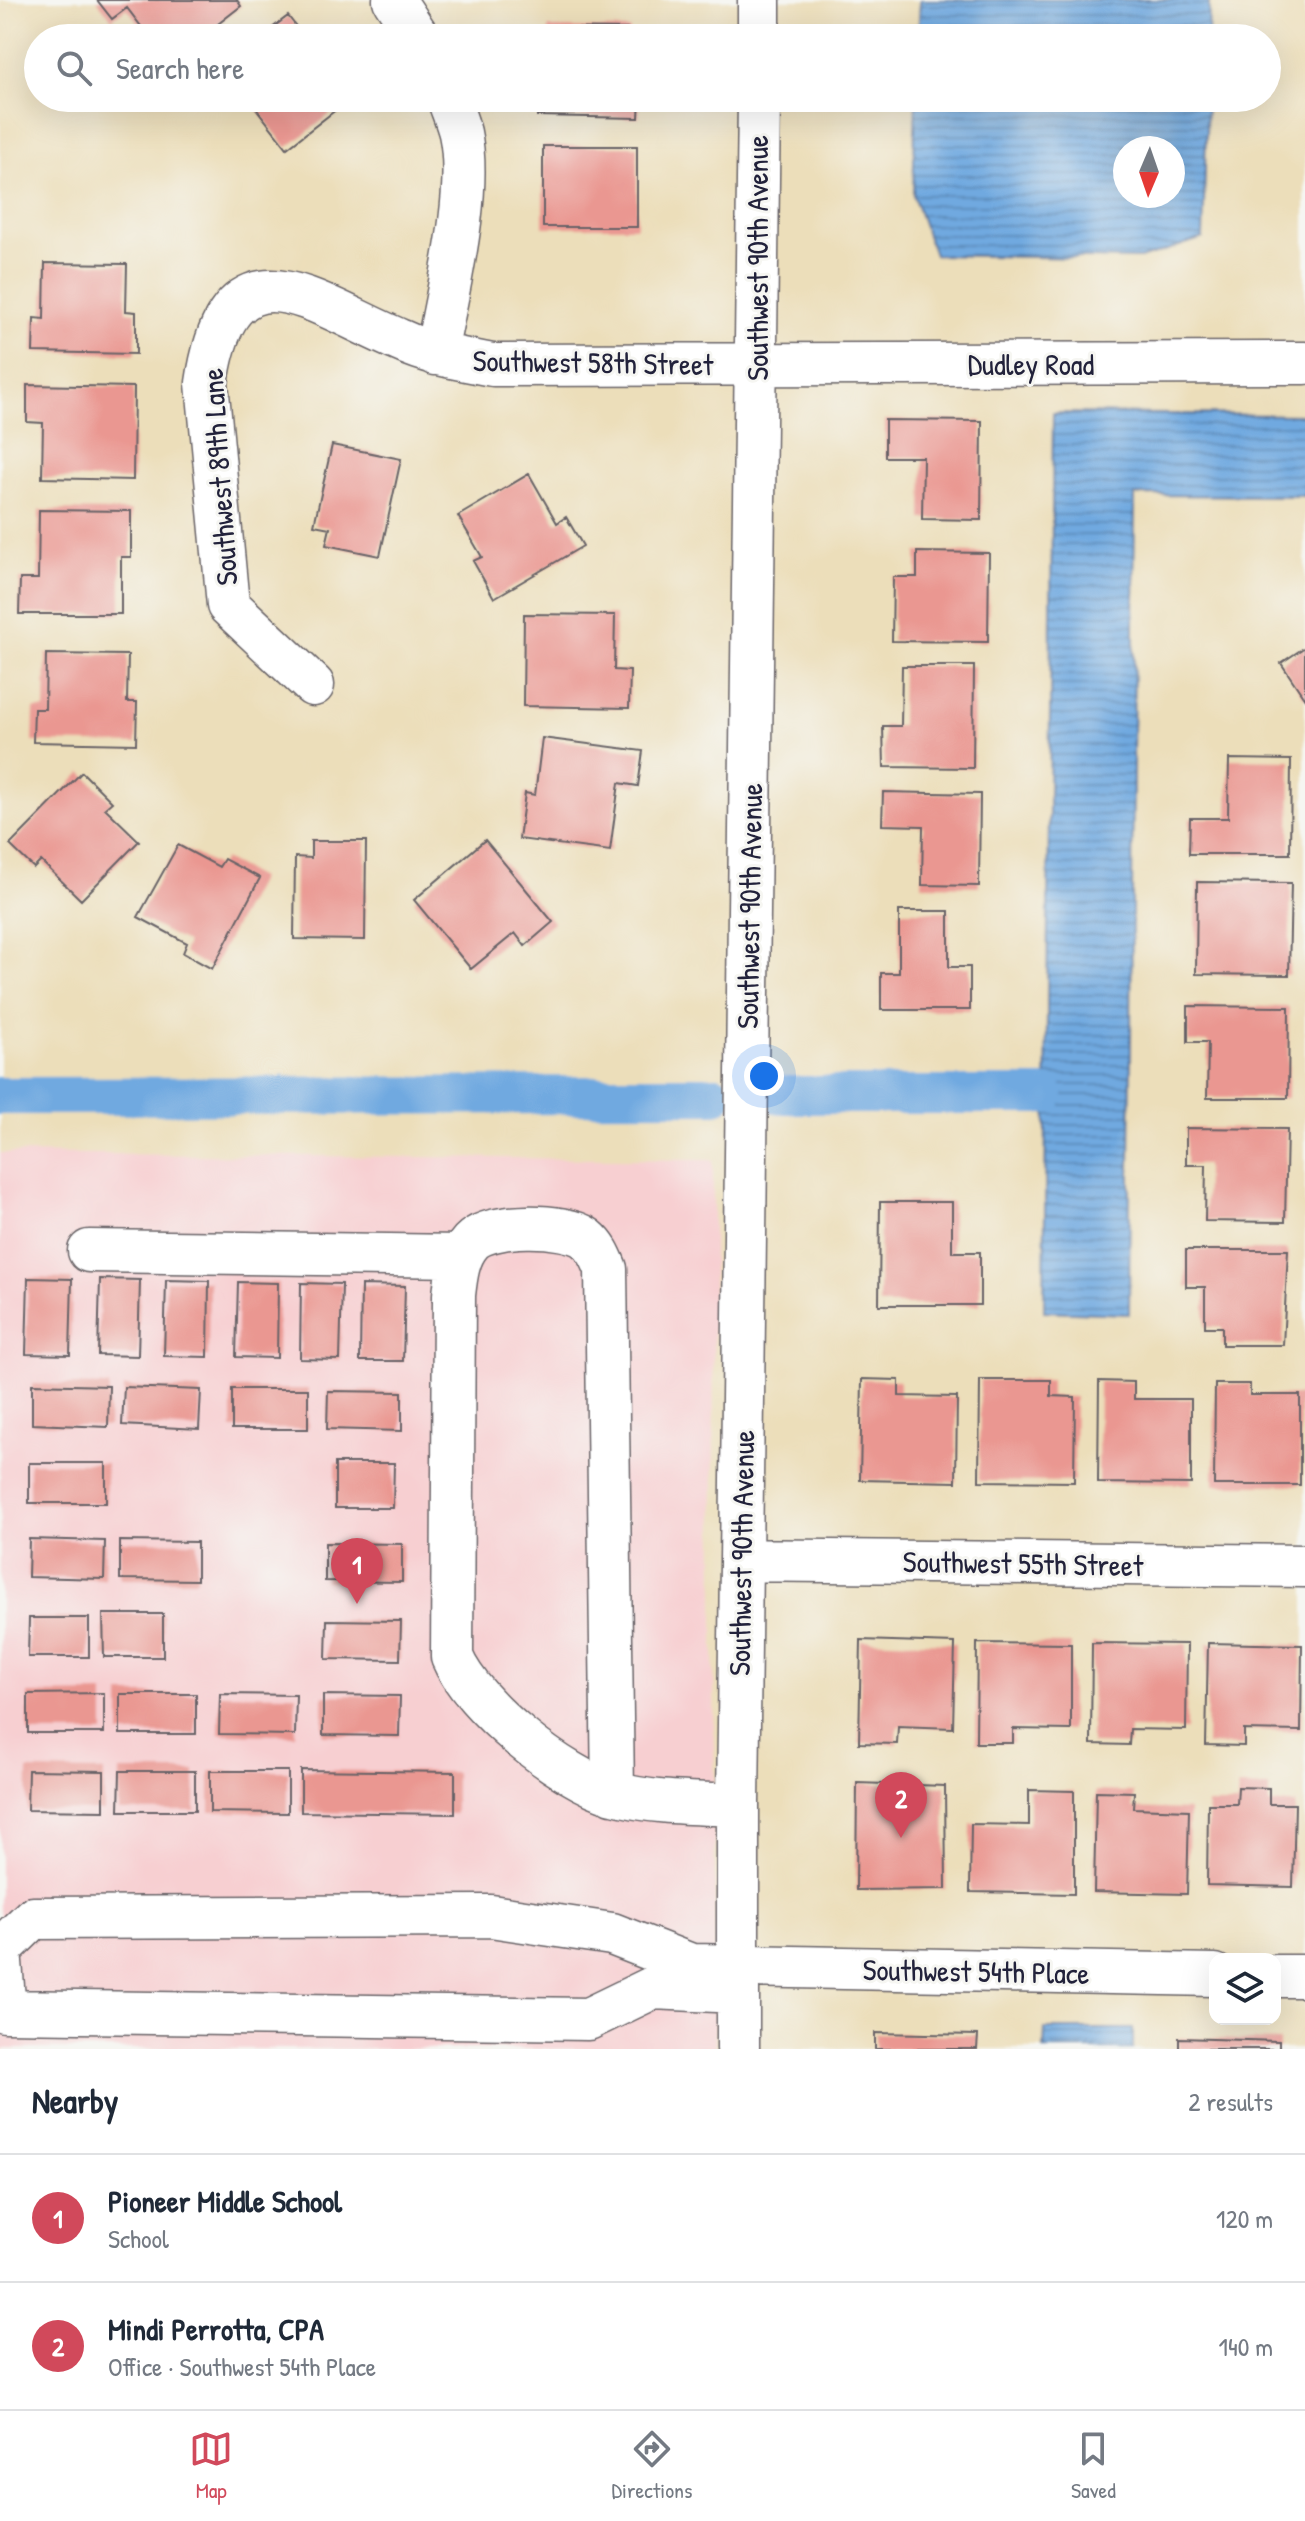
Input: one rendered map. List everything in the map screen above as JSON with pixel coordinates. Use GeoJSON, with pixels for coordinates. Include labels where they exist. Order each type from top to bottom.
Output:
{"type":"FeatureCollection","features":[{"type":"Feature","properties":{"kind":"street"},"geometry":{"type":"LineString","coordinates":[[394,0],[410,24]]}},
{"type":"Feature","properties":{"kind":"street"},"geometry":{"type":"LineString","coordinates":[[759,0],[759,24]]}},
{"type":"Feature","properties":{"kind":"street"},"geometry":{"type":"LineString","coordinates":[[436,354],[457,233],[462,173],[460,136],[452,112]]}},
{"type":"Feature","properties":{"kind":"street","name":"Southwest 90th Avenue"},"geometry":{"type":"LineString","coordinates":[[738,2049],[738,1805],[759,112]]}},
{"type":"Feature","properties":{"kind":"street","name":"Southwest 58th Street"},"geometry":{"type":"LineString","coordinates":[[251,293],[271,289],[320,301],[398,340],[436,354],[493,365],[757,366]]}},
{"type":"Feature","properties":{"kind":"street","name":"Southwest 89th Lane"},"geometry":{"type":"LineString","coordinates":[[251,293],[222,326],[211,355],[207,383],[228,605],[313,685]]}},
{"type":"Feature","properties":{"kind":"street","name":"Dudley Road"},"geometry":{"type":"LineString","coordinates":[[757,366],[1305,363]]}},
{"type":"Feature","properties":{"kind":"street"},"geometry":{"type":"LineString","coordinates":[[613,1793],[606,1269],[597,1249],[584,1236],[565,1229],[504,1228],[485,1232],[472,1240],[461,1256],[454,1295],[452,1657],[460,1676],[474,1694],[576,1776],[613,1793],[651,1800],[738,1805]]}},
{"type":"Feature","properties":{"kind":"street"},"geometry":{"type":"LineString","coordinates":[[89,1251],[461,1256]]}},
{"type":"Feature","properties":{"kind":"street","name":"Southwest 55th Street"},"geometry":{"type":"LineString","coordinates":[[741,1560],[1305,1566]]}},
{"type":"Feature","properties":{"kind":"street"},"geometry":{"type":"LineString","coordinates":[[491,1916],[612,1934],[738,1980],[652,1988],[588,2019],[2,2012],[0,1950],[33,1918],[491,1916]]}},
{"type":"Feature","properties":{"kind":"street","name":"Southwest 54th Place"},"geometry":{"type":"LineString","coordinates":[[738,1980],[1209,1975]]}},
{"type":"Feature","properties":{"kind":"street"},"geometry":{"type":"LineString","coordinates":[[1281,1976],[1305,1976]]}},
{"type":"Feature","properties":{"kind":"shaded area"},"geometry":{"type":"Polygon","coordinates":[[[0,1153],[713,1160],[715,2049],[0,2049],[0,1153]]]}},
{"type":"Feature","properties":{"kind":"water"},"geometry":{"type":"Polygon","coordinates":[[[920,0],[1209,0],[1208,24],[919,24],[920,0]]]}},
{"type":"Feature","properties":{"kind":"water"},"geometry":{"type":"Polygon","coordinates":[[[916,112],[1207,112],[1203,238],[1140,259],[934,255],[913,195],[916,112]]]}},
{"type":"Feature","properties":{"kind":"water"},"geometry":{"type":"Polygon","coordinates":[[[1053,413],[1305,415],[1305,496],[1135,495],[1129,1314],[1044,1311],[1053,413]]]}},
{"type":"Feature","properties":{"kind":"water"},"geometry":{"type":"Polygon","coordinates":[[[1045,2029],[1133,2029],[1133,2049],[1044,2049],[1045,2029]]]}},
{"type":"Feature","properties":{"kind":"building"},"geometry":{"type":"Polygon","coordinates":[[[97,0],[237,0],[241,6],[218,24],[139,24],[127,8],[112,19],[97,0]]]}},
{"type":"Feature","properties":{"kind":"building"},"geometry":{"type":"Polygon","coordinates":[[[288,16],[294,24],[277,24],[288,16]]]}},
{"type":"Feature","properties":{"kind":"building"},"geometry":{"type":"Polygon","coordinates":[[[259,112],[333,112],[287,148],[259,112]]]}},
{"type":"Feature","properties":{"kind":"building"},"geometry":{"type":"Polygon","coordinates":[[[537,112],[639,112],[639,118],[537,116],[537,112]]]}},
{"type":"Feature","properties":{"kind":"building"},"geometry":{"type":"Polygon","coordinates":[[[543,146],[637,146],[637,227],[543,227],[543,146]]]}},
{"type":"Feature","properties":{"kind":"building"},"geometry":{"type":"Polygon","coordinates":[[[45,263],[127,264],[126,311],[136,312],[136,354],[33,352],[34,318],[44,319],[45,263]]]}},
{"type":"Feature","properties":{"kind":"building"},"geometry":{"type":"Polygon","coordinates":[[[27,385],[134,387],[133,480],[42,478],[43,423],[27,422],[27,385]]]}},
{"type":"Feature","properties":{"kind":"building"},"geometry":{"type":"Polygon","coordinates":[[[885,420],[982,421],[981,520],[922,519],[923,457],[885,457],[885,420]]]}},
{"type":"Feature","properties":{"kind":"building"},"geometry":{"type":"Polygon","coordinates":[[[332,445],[401,459],[380,556],[326,545],[330,528],[314,525],[332,445]]]}},
{"type":"Feature","properties":{"kind":"building"},"geometry":{"type":"Polygon","coordinates":[[[529,474],[557,523],[566,517],[583,546],[494,598],[473,561],[482,557],[458,516],[529,474]]]}},
{"type":"Feature","properties":{"kind":"building"},"geometry":{"type":"Polygon","coordinates":[[[39,510],[131,511],[131,557],[121,557],[121,614],[19,614],[20,579],[38,579],[39,510]]]}},
{"type":"Feature","properties":{"kind":"building"},"geometry":{"type":"Polygon","coordinates":[[[917,552],[989,553],[988,642],[892,641],[893,577],[917,577],[917,552]]]}},
{"type":"Feature","properties":{"kind":"building"},"geometry":{"type":"Polygon","coordinates":[[[524,614],[615,615],[614,670],[630,671],[629,708],[523,706],[524,614]]]}},
{"type":"Feature","properties":{"kind":"building"},"geometry":{"type":"Polygon","coordinates":[[[1305,647],[1305,699],[1281,663],[1305,647]]]}},
{"type":"Feature","properties":{"kind":"building"},"geometry":{"type":"Polygon","coordinates":[[[46,654],[128,655],[127,702],[137,702],[136,744],[33,742],[34,709],[45,709],[46,654]]]}},
{"type":"Feature","properties":{"kind":"building"},"geometry":{"type":"Polygon","coordinates":[[[902,666],[974,666],[973,768],[884,767],[883,726],[901,726],[902,666]]]}},
{"type":"Feature","properties":{"kind":"building"},"geometry":{"type":"Polygon","coordinates":[[[542,738],[643,751],[638,786],[619,783],[610,851],[519,839],[525,793],[535,795],[542,738]]]}},
{"type":"Feature","properties":{"kind":"building"},"geometry":{"type":"Polygon","coordinates":[[[1229,759],[1291,760],[1290,854],[1189,854],[1190,818],[1228,818],[1229,759]]]}},
{"type":"Feature","properties":{"kind":"building"},"geometry":{"type":"Polygon","coordinates":[[[82,772],[112,802],[105,808],[139,841],[81,900],[41,861],[34,868],[10,845],[82,772]]]}},
{"type":"Feature","properties":{"kind":"building"},"geometry":{"type":"Polygon","coordinates":[[[883,792],[980,794],[979,886],[922,885],[923,826],[882,825],[883,792]]]}},
{"type":"Feature","properties":{"kind":"building"},"geometry":{"type":"Polygon","coordinates":[[[485,840],[553,922],[525,946],[515,933],[471,969],[414,900],[485,840]]]}},
{"type":"Feature","properties":{"kind":"building"},"geometry":{"type":"Polygon","coordinates":[[[311,841],[366,841],[365,940],[294,939],[295,857],[311,858],[311,841]]]}},
{"type":"Feature","properties":{"kind":"building"},"geometry":{"type":"Polygon","coordinates":[[[178,845],[219,867],[224,859],[260,878],[212,969],[183,953],[187,943],[138,917],[178,845]]]}},
{"type":"Feature","properties":{"kind":"building"},"geometry":{"type":"Polygon","coordinates":[[[1197,882],[1291,883],[1289,975],[1196,974],[1197,882]]]}},
{"type":"Feature","properties":{"kind":"building"},"geometry":{"type":"Polygon","coordinates":[[[899,911],[949,911],[949,967],[970,967],[970,1010],[881,1010],[881,973],[899,973],[899,911]]]}},
{"type":"Feature","properties":{"kind":"building"},"geometry":{"type":"Polygon","coordinates":[[[1188,1006],[1289,1007],[1288,1098],[1207,1098],[1208,1042],[1188,1042],[1188,1006]]]}},
{"type":"Feature","properties":{"kind":"building"},"geometry":{"type":"Polygon","coordinates":[[[1186,1128],[1287,1129],[1285,1222],[1205,1221],[1206,1165],[1186,1165],[1186,1128]]]}},
{"type":"Feature","properties":{"kind":"building"},"geometry":{"type":"Polygon","coordinates":[[[880,1202],[952,1202],[952,1252],[980,1252],[980,1305],[879,1305],[880,1202]]]}},
{"type":"Feature","properties":{"kind":"building"},"geometry":{"type":"Polygon","coordinates":[[[1186,1250],[1288,1250],[1283,1345],[1222,1345],[1222,1327],[1205,1327],[1205,1287],[1186,1287],[1186,1250]]]}},
{"type":"Feature","properties":{"kind":"building"},"geometry":{"type":"Polygon","coordinates":[[[28,1278],[72,1279],[70,1355],[26,1354],[28,1278]]]}},
{"type":"Feature","properties":{"kind":"building"},"geometry":{"type":"Polygon","coordinates":[[[100,1279],[140,1280],[138,1356],[98,1355],[100,1279]]]}},
{"type":"Feature","properties":{"kind":"building"},"geometry":{"type":"Polygon","coordinates":[[[166,1280],[209,1281],[208,1357],[164,1356],[166,1280]]]}},
{"type":"Feature","properties":{"kind":"building"},"geometry":{"type":"Polygon","coordinates":[[[238,1282],[278,1283],[277,1358],[236,1357],[238,1282]]]}},
{"type":"Feature","properties":{"kind":"building"},"geometry":{"type":"Polygon","coordinates":[[[301,1283],[342,1284],[340,1360],[300,1359],[301,1283]]]}},
{"type":"Feature","properties":{"kind":"building"},"geometry":{"type":"Polygon","coordinates":[[[361,1285],[405,1286],[403,1361],[360,1361],[361,1285]]]}},
{"type":"Feature","properties":{"kind":"building"},"geometry":{"type":"Polygon","coordinates":[[[862,1379],[899,1380],[899,1396],[957,1397],[956,1482],[860,1480],[862,1379]]]}},
{"type":"Feature","properties":{"kind":"building"},"geometry":{"type":"Polygon","coordinates":[[[980,1380],[1051,1380],[1051,1396],[1075,1397],[1074,1482],[979,1481],[980,1380]]]}},
{"type":"Feature","properties":{"kind":"building"},"geometry":{"type":"Polygon","coordinates":[[[1099,1381],[1134,1382],[1134,1399],[1191,1399],[1191,1484],[1098,1483],[1099,1381]]]}},
{"type":"Feature","properties":{"kind":"building"},"geometry":{"type":"Polygon","coordinates":[[[32,1384],[109,1386],[108,1427],[32,1424],[32,1384]]]}},
{"type":"Feature","properties":{"kind":"building"},"geometry":{"type":"Polygon","coordinates":[[[1215,1384],[1250,1384],[1250,1395],[1300,1395],[1300,1485],[1214,1485],[1215,1384]]]}},
{"type":"Feature","properties":{"kind":"building"},"geometry":{"type":"Polygon","coordinates":[[[124,1387],[201,1390],[199,1429],[122,1425],[124,1387]]]}},
{"type":"Feature","properties":{"kind":"building"},"geometry":{"type":"Polygon","coordinates":[[[232,1389],[308,1389],[308,1429],[232,1429],[232,1389]]]}},
{"type":"Feature","properties":{"kind":"building"},"geometry":{"type":"Polygon","coordinates":[[[328,1391],[402,1392],[402,1431],[327,1429],[328,1391]]]}},
{"type":"Feature","properties":{"kind":"building"},"geometry":{"type":"Polygon","coordinates":[[[29,1463],[106,1463],[106,1503],[29,1503],[29,1463]]]}},
{"type":"Feature","properties":{"kind":"building"},"geometry":{"type":"Polygon","coordinates":[[[335,1463],[394,1463],[393,1508],[335,1508],[335,1463]]]}},
{"type":"Feature","properties":{"kind":"building"},"geometry":{"type":"Polygon","coordinates":[[[29,1539],[105,1541],[104,1579],[28,1577],[29,1539]]]}},
{"type":"Feature","properties":{"kind":"building"},"geometry":{"type":"Polygon","coordinates":[[[120,1541],[197,1542],[197,1580],[120,1579],[120,1541]]]}},
{"type":"Feature","properties":{"kind":"building"},"geometry":{"type":"Polygon","coordinates":[[[325,1543],[402,1544],[402,1582],[325,1581],[325,1543]]]}},
{"type":"Feature","properties":{"kind":"building"},"geometry":{"type":"Polygon","coordinates":[[[103,1614],[163,1614],[163,1657],[104,1657],[103,1614]]]}},
{"type":"Feature","properties":{"kind":"building"},"geometry":{"type":"Polygon","coordinates":[[[29,1618],[89,1618],[89,1657],[28,1657],[29,1618]]]}},
{"type":"Feature","properties":{"kind":"building"},"geometry":{"type":"Polygon","coordinates":[[[327,1620],[401,1621],[400,1660],[326,1659],[327,1620]]]}},
{"type":"Feature","properties":{"kind":"building"},"geometry":{"type":"Polygon","coordinates":[[[861,1640],[955,1643],[953,1728],[898,1726],[897,1744],[859,1743],[861,1640]]]}},
{"type":"Feature","properties":{"kind":"building"},"geometry":{"type":"Polygon","coordinates":[[[977,1643],[1071,1644],[1071,1730],[1013,1729],[1013,1743],[976,1743],[977,1643]]]}},
{"type":"Feature","properties":{"kind":"building"},"geometry":{"type":"Polygon","coordinates":[[[1092,1643],[1187,1644],[1186,1730],[1130,1729],[1129,1745],[1091,1744],[1092,1643]]]}},
{"type":"Feature","properties":{"kind":"building"},"geometry":{"type":"Polygon","coordinates":[[[1208,1643],[1302,1645],[1301,1731],[1244,1730],[1244,1746],[1206,1745],[1208,1643]]]}},
{"type":"Feature","properties":{"kind":"building"},"geometry":{"type":"Polygon","coordinates":[[[104,1693],[104,1733],[28,1733],[28,1694],[104,1693]]]}},
{"type":"Feature","properties":{"kind":"building"},"geometry":{"type":"Polygon","coordinates":[[[120,1694],[196,1694],[196,1734],[120,1734],[120,1694]]]}},
{"type":"Feature","properties":{"kind":"building"},"geometry":{"type":"Polygon","coordinates":[[[220,1694],[296,1695],[295,1735],[219,1734],[220,1694]]]}},
{"type":"Feature","properties":{"kind":"building"},"geometry":{"type":"Polygon","coordinates":[[[323,1695],[400,1696],[399,1736],[323,1735],[323,1695]]]}},
{"type":"Feature","properties":{"kind":"building"},"geometry":{"type":"Polygon","coordinates":[[[28,1770],[104,1771],[104,1811],[27,1810],[28,1770]]]}},
{"type":"Feature","properties":{"kind":"building"},"geometry":{"type":"Polygon","coordinates":[[[301,1770],[455,1772],[455,1814],[301,1812],[301,1770]]]}},
{"type":"Feature","properties":{"kind":"building"},"geometry":{"type":"Polygon","coordinates":[[[120,1771],[195,1771],[195,1811],[119,1811],[120,1771]]]}},
{"type":"Feature","properties":{"kind":"building"},"geometry":{"type":"Polygon","coordinates":[[[210,1771],[288,1771],[288,1813],[210,1812],[210,1771]]]}},
{"type":"Feature","properties":{"kind":"building"},"geometry":{"type":"Polygon","coordinates":[[[857,1783],[945,1786],[946,1889],[856,1890],[857,1783]]]}},
{"type":"Feature","properties":{"kind":"building"},"geometry":{"type":"Polygon","coordinates":[[[1238,1787],[1269,1788],[1269,1804],[1295,1804],[1293,1887],[1207,1885],[1208,1804],[1237,1804],[1238,1787]]]}},
{"type":"Feature","properties":{"kind":"building"},"geometry":{"type":"Polygon","coordinates":[[[1029,1790],[1074,1791],[1074,1894],[970,1892],[971,1824],[1029,1825],[1029,1790]]]}},
{"type":"Feature","properties":{"kind":"building"},"geometry":{"type":"Polygon","coordinates":[[[1096,1791],[1134,1792],[1133,1808],[1189,1810],[1187,1894],[1094,1892],[1096,1791]]]}},
{"type":"Feature","properties":{"kind":"building"},"geometry":{"type":"Polygon","coordinates":[[[875,2033],[978,2035],[977,2049],[875,2049],[875,2033]]]}},
{"type":"Feature","properties":{"kind":"building"},"geometry":{"type":"Polygon","coordinates":[[[1179,2038],[1279,2041],[1279,2049],[1179,2049],[1179,2038]]]}},
{"type":"Feature","properties":{"kind":"waterway"},"geometry":{"type":"LineString","coordinates":[[0,1096],[715,1095]]}},
{"type":"Feature","properties":{"kind":"waterway"},"geometry":{"type":"LineString","coordinates":[[779,1095],[1045,1095]]}},
{"type":"Feature","properties":{"kind":"place","name":"Pioneer Middle School"},"geometry":{"type":"Point","coordinates":[357,1604]}},
{"type":"Feature","properties":{"kind":"place","name":"Mindi Perrotta, CPA"},"geometry":{"type":"Point","coordinates":[901,1838]}}]}
